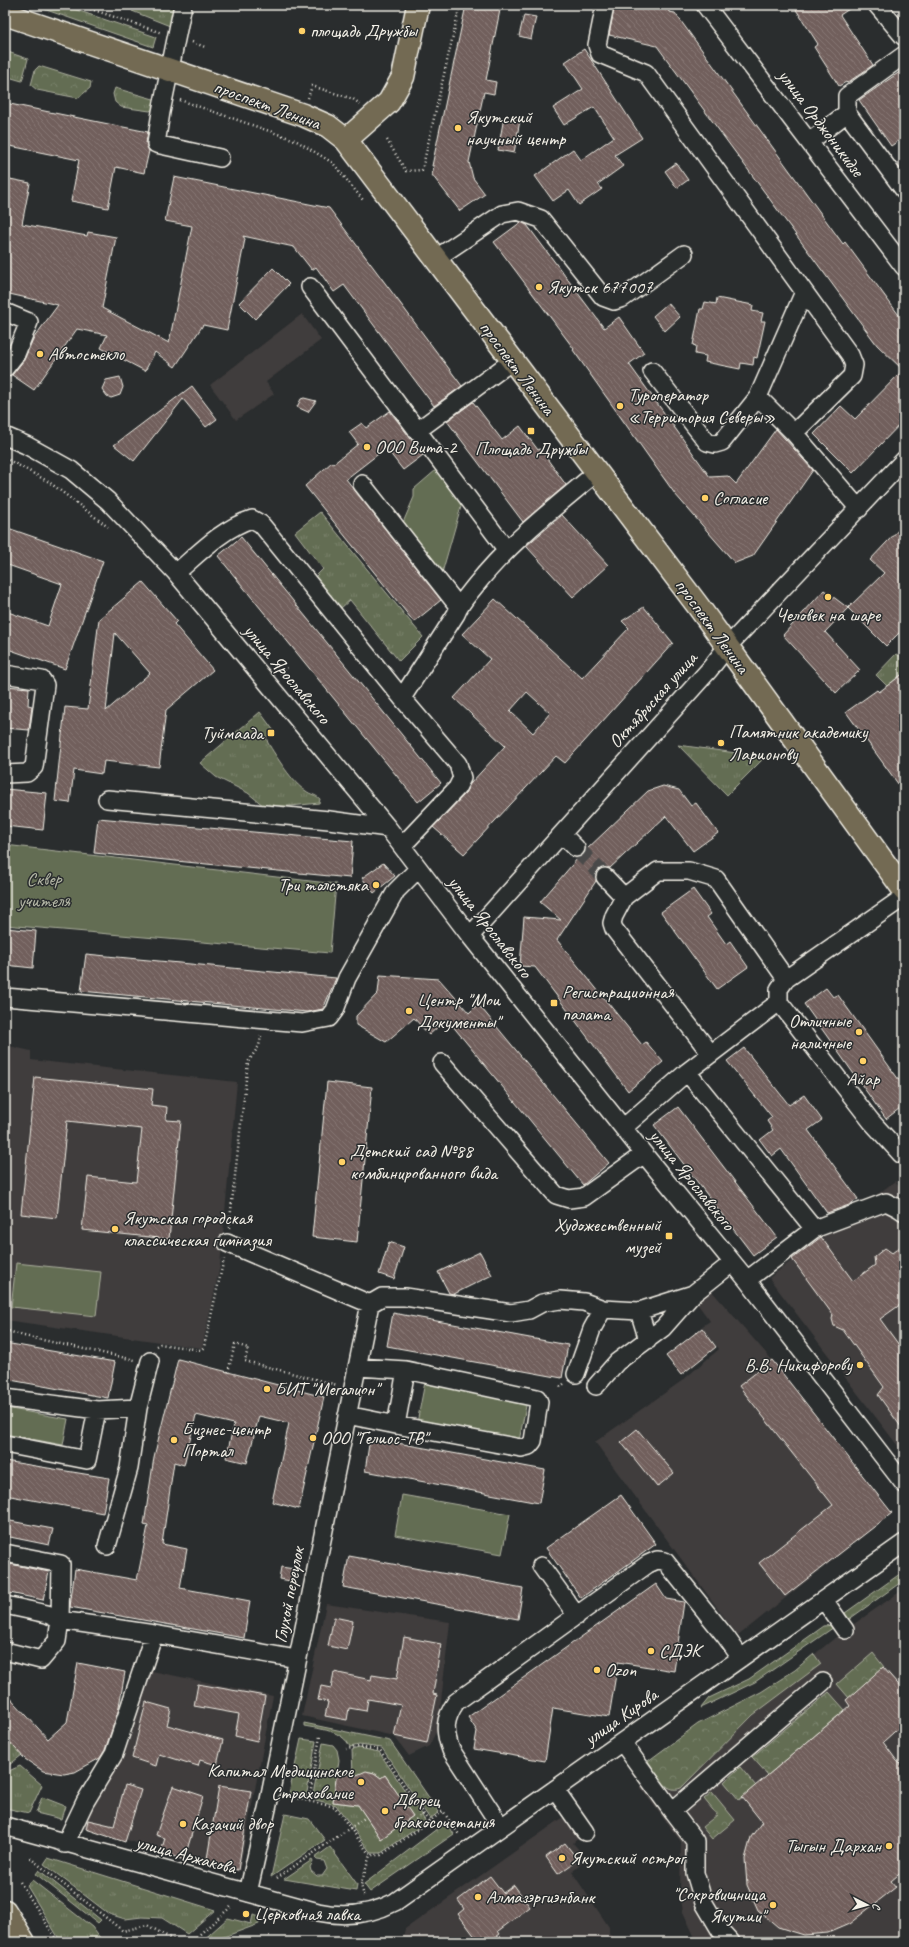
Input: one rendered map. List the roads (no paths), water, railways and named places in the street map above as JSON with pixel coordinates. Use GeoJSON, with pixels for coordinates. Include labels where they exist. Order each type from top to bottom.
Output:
{"type":"FeatureCollection","features":[{"type":"Feature","properties":{"kind":"main road"},"geometry":{"type":"LineString","coordinates":[[346,140],[389,102],[403,77],[418,5]]}},
{"type":"Feature","properties":{"kind":"main road","name":"проспект Ленина"},"geometry":{"type":"LineString","coordinates":[[5,14],[303,115],[328,126],[346,140],[728,646],[904,890]]}},
{"type":"Feature","properties":{"kind":"main road"},"geometry":{"type":"LineString","coordinates":[[5,1911],[24,1942]]}},
{"type":"Feature","properties":{"kind":"street"},"geometry":{"type":"LineString","coordinates":[[5,14],[7,5]]}},
{"type":"Feature","properties":{"kind":"street"},"geometry":{"type":"LineString","coordinates":[[183,5],[164,95],[156,144],[220,158]]}},
{"type":"Feature","properties":{"kind":"street"},"geometry":{"type":"LineString","coordinates":[[605,5],[597,45],[600,54],[646,73],[850,355],[854,365],[852,376],[794,433]]}},
{"type":"Feature","properties":{"kind":"street","name":"улица Орджоникидзе"},"geometry":{"type":"LineString","coordinates":[[705,5],[904,267]]}},
{"type":"Feature","properties":{"kind":"street"},"geometry":{"type":"LineString","coordinates":[[877,5],[904,37]]}},
{"type":"Feature","properties":{"kind":"street"},"geometry":{"type":"LineString","coordinates":[[904,55],[847,96],[847,113],[904,190]]}},
{"type":"Feature","properties":{"kind":"street"},"geometry":{"type":"LineString","coordinates":[[809,142],[847,113]]}},
{"type":"Feature","properties":{"kind":"street"},"geometry":{"type":"LineString","coordinates":[[435,259],[502,214],[518,211],[541,219],[604,297],[614,301],[623,298],[684,254]]}},
{"type":"Feature","properties":{"kind":"street"},"geometry":{"type":"LineString","coordinates":[[310,287],[506,549]]}},
{"type":"Feature","properties":{"kind":"street"},"geometry":{"type":"LineString","coordinates":[[652,371],[707,442],[715,444],[722,442],[758,396],[804,292]]}},
{"type":"Feature","properties":{"kind":"street"},"geometry":{"type":"LineString","coordinates":[[5,312],[29,322],[16,354],[5,368]]}},
{"type":"Feature","properties":{"kind":"street"},"geometry":{"type":"LineString","coordinates":[[417,431],[512,361]]}},
{"type":"Feature","properties":{"kind":"street"},"geometry":{"type":"LineString","coordinates":[[758,396],[794,433],[859,508]]}},
{"type":"Feature","properties":{"kind":"street","name":"улица Ярославского"},"geometry":{"type":"LineString","coordinates":[[5,436],[26,445],[71,470],[108,501],[176,573],[388,828],[470,936],[623,1128],[747,1280],[904,1484]]}},
{"type":"Feature","properties":{"kind":"street","name":"Октябрьская улица"},"geometry":{"type":"LineString","coordinates":[[470,936],[709,670],[728,646],[904,460]]}},
{"type":"Feature","properties":{"kind":"street"},"geometry":{"type":"LineString","coordinates":[[402,698],[456,614],[458,606],[506,549],[597,472]]}},
{"type":"Feature","properties":{"kind":"street"},"geometry":{"type":"LineString","coordinates":[[362,484],[458,606]]}},
{"type":"Feature","properties":{"kind":"street"},"geometry":{"type":"LineString","coordinates":[[176,573],[207,546],[241,522],[252,519],[261,524],[402,698],[458,764],[462,778],[457,788],[402,846]]}},
{"type":"Feature","properties":{"kind":"street"},"geometry":{"type":"LineString","coordinates":[[5,674],[42,680],[45,685],[34,768],[27,774],[5,774]]}},
{"type":"Feature","properties":{"kind":"street"},"geometry":{"type":"LineString","coordinates":[[107,799],[329,820],[388,828]]}},
{"type":"Feature","properties":{"kind":"street"},"geometry":{"type":"LineString","coordinates":[[562,834],[576,848]]}},
{"type":"Feature","properties":{"kind":"street"},"geometry":{"type":"LineString","coordinates":[[5,997],[302,1023],[329,1018],[335,1010],[347,978],[396,891],[418,868]]}},
{"type":"Feature","properties":{"kind":"street"},"geometry":{"type":"LineString","coordinates":[[711,1054],[614,929],[612,923],[614,916],[624,897],[658,870],[689,871],[716,879],[786,979]]}},
{"type":"Feature","properties":{"kind":"street"},"geometry":{"type":"LineString","coordinates":[[605,877],[624,897]]}},
{"type":"Feature","properties":{"kind":"street"},"geometry":{"type":"LineString","coordinates":[[904,897],[786,979],[778,989],[779,1002],[871,1121],[901,1154],[904,1155]]}},
{"type":"Feature","properties":{"kind":"street"},"geometry":{"type":"LineString","coordinates":[[623,1128],[687,1072],[779,1002]]}},
{"type":"Feature","properties":{"kind":"street"},"geometry":{"type":"LineString","coordinates":[[442,1063],[556,1195],[569,1199],[584,1197],[644,1154]]}},
{"type":"Feature","properties":{"kind":"street"},"geometry":{"type":"LineString","coordinates":[[687,1072],[814,1229]]}},
{"type":"Feature","properties":{"kind":"street"},"geometry":{"type":"LineString","coordinates":[[747,1280],[814,1229],[886,1202],[904,1212]]}},
{"type":"Feature","properties":{"kind":"street"},"geometry":{"type":"LineString","coordinates":[[227,1243],[370,1304],[382,1297],[405,1297],[511,1313],[529,1310],[542,1302],[560,1300],[584,1302],[603,1309],[639,1311],[693,1294]]}},
{"type":"Feature","properties":{"kind":"street"},"geometry":{"type":"LineString","coordinates":[[596,1386],[617,1362],[663,1328],[693,1294],[732,1263]]}},
{"type":"Feature","properties":{"kind":"street","name":"Глухой переулок"},"geometry":{"type":"LineString","coordinates":[[242,1899],[270,1793],[370,1304]]}},
{"type":"Feature","properties":{"kind":"street"},"geometry":{"type":"LineString","coordinates":[[576,1374],[592,1329],[603,1309]]}},
{"type":"Feature","properties":{"kind":"street"},"geometry":{"type":"LineString","coordinates":[[639,1311],[648,1340]]}},
{"type":"Feature","properties":{"kind":"street"},"geometry":{"type":"LineString","coordinates":[[107,1546],[129,1468],[138,1408],[150,1361]]}},
{"type":"Feature","properties":{"kind":"street"},"geometry":{"type":"LineString","coordinates":[[347,1415],[521,1448],[529,1446],[533,1441],[539,1402],[537,1398],[406,1370],[357,1367]]}},
{"type":"Feature","properties":{"kind":"street"},"geometry":{"type":"LineString","coordinates":[[396,1425],[406,1370]]}},
{"type":"Feature","properties":{"kind":"street"},"geometry":{"type":"LineString","coordinates":[[5,1398],[97,1410],[138,1408]]}},
{"type":"Feature","properties":{"kind":"street"},"geometry":{"type":"LineString","coordinates":[[5,1444],[87,1460],[97,1410]]}},
{"type":"Feature","properties":{"kind":"street","name":"улица Кирова"},"geometry":{"type":"LineString","coordinates":[[358,1915],[384,1908],[395,1902],[904,1544]]}},
{"type":"Feature","properties":{"kind":"street"},"geometry":{"type":"LineString","coordinates":[[5,1553],[61,1564],[60,1620],[57,1641],[41,1660],[5,1651]]}},
{"type":"Feature","properties":{"kind":"street"},"geometry":{"type":"LineString","coordinates":[[501,1827],[451,1750],[446,1736],[448,1713],[456,1702],[648,1564],[658,1560],[665,1561],[741,1658]]}},
{"type":"Feature","properties":{"kind":"street"},"geometry":{"type":"LineString","coordinates":[[541,1566],[577,1616]]}},
{"type":"Feature","properties":{"kind":"street"},"geometry":{"type":"LineString","coordinates":[[824,1600],[845,1630]]}},
{"type":"Feature","properties":{"kind":"street"},"geometry":{"type":"LineString","coordinates":[[5,1605],[47,1614],[60,1620],[154,1634],[297,1659]]}},
{"type":"Feature","properties":{"kind":"street"},"geometry":{"type":"LineString","coordinates":[[65,1844],[85,1802],[114,1754],[154,1634]]}},
{"type":"Feature","properties":{"kind":"street"},"geometry":{"type":"LineString","coordinates":[[672,1811],[823,1682]]}},
{"type":"Feature","properties":{"kind":"street"},"geometry":{"type":"LineString","coordinates":[[622,1742],[695,1841],[695,1873],[704,1903],[711,1917],[731,1942]]}},
{"type":"Feature","properties":{"kind":"street"},"geometry":{"type":"LineString","coordinates":[[555,1789],[585,1832]]}},
{"type":"Feature","properties":{"kind":"street","name":"улица Аржакова"},"geometry":{"type":"LineString","coordinates":[[5,1826],[242,1899],[331,1915],[358,1915]]}},
{"type":"Feature","properties":{"kind":"tunnel"},"geometry":{"type":"LineString","coordinates":[[576,848],[605,877]]}},
{"type":"Feature","properties":{"kind":"place","name":"площадь Дружбы"},"geometry":{"type":"Point","coordinates":[302,31]}},
{"type":"Feature","properties":{"kind":"place","name":"Якутский научный центр"},"geometry":{"type":"Point","coordinates":[458,128]}},
{"type":"Feature","properties":{"kind":"place","name":"Якутск 677007"},"geometry":{"type":"Point","coordinates":[539,287]}},
{"type":"Feature","properties":{"kind":"place","name":"Автостекло"},"geometry":{"type":"Point","coordinates":[40,354]}},
{"type":"Feature","properties":{"kind":"place","name":"Туроператор «Территория Северы»"},"geometry":{"type":"Point","coordinates":[620,406]}},
{"type":"Feature","properties":{"kind":"place","name":"Площадь Дружбы"},"geometry":{"type":"Point","coordinates":[531,431]}},
{"type":"Feature","properties":{"kind":"place","name":"ООО Вита-2"},"geometry":{"type":"Point","coordinates":[367,447]}},
{"type":"Feature","properties":{"kind":"place","name":"Согласие"},"geometry":{"type":"Point","coordinates":[705,498]}},
{"type":"Feature","properties":{"kind":"place","name":"Человек на шаре"},"geometry":{"type":"Point","coordinates":[828,597]}},
{"type":"Feature","properties":{"kind":"place","name":"Туймаада"},"geometry":{"type":"Point","coordinates":[271,733]}},
{"type":"Feature","properties":{"kind":"place","name":"Памятник академику Ларионову"},"geometry":{"type":"Point","coordinates":[721,743]}},
{"type":"Feature","properties":{"kind":"place","name":"Три толстяка"},"geometry":{"type":"Point","coordinates":[376,885]}},
{"type":"Feature","properties":{"kind":"place","name":"Регистрационная палата"},"geometry":{"type":"Point","coordinates":[554,1003]}},
{"type":"Feature","properties":{"kind":"place","name":"Центр \"Мои Документы\""},"geometry":{"type":"Point","coordinates":[409,1011]}},
{"type":"Feature","properties":{"kind":"place","name":"Отличные наличные"},"geometry":{"type":"Point","coordinates":[859,1032]}},
{"type":"Feature","properties":{"kind":"place","name":"Айар"},"geometry":{"type":"Point","coordinates":[863,1061]}},
{"type":"Feature","properties":{"kind":"place","name":"Детский сад №88 комбинированного вида"},"geometry":{"type":"Point","coordinates":[342,1162]}},
{"type":"Feature","properties":{"kind":"place","name":"Якутская городская классическая гимназия"},"geometry":{"type":"Point","coordinates":[115,1229]}},
{"type":"Feature","properties":{"kind":"place","name":"Художественный музей"},"geometry":{"type":"Point","coordinates":[669,1236]}},
{"type":"Feature","properties":{"kind":"place","name":"В.В. Никифорову"},"geometry":{"type":"Point","coordinates":[860,1365]}},
{"type":"Feature","properties":{"kind":"place","name":"БИТ \"Мегалион\""},"geometry":{"type":"Point","coordinates":[267,1389]}},
{"type":"Feature","properties":{"kind":"place","name":"ООО \"Гелиос-ТВ\""},"geometry":{"type":"Point","coordinates":[313,1438]}},
{"type":"Feature","properties":{"kind":"place","name":"Бизнес-центр Портал"},"geometry":{"type":"Point","coordinates":[174,1440]}},
{"type":"Feature","properties":{"kind":"place","name":"СДЭК"},"geometry":{"type":"Point","coordinates":[651,1651]}},
{"type":"Feature","properties":{"kind":"place","name":"Ozon"},"geometry":{"type":"Point","coordinates":[597,1670]}},
{"type":"Feature","properties":{"kind":"place","name":"Капитал Медицинское Страхование"},"geometry":{"type":"Point","coordinates":[361,1782]}},
{"type":"Feature","properties":{"kind":"place","name":"Дворец бракосочетания"},"geometry":{"type":"Point","coordinates":[385,1811]}},
{"type":"Feature","properties":{"kind":"place","name":"Казачий двор"},"geometry":{"type":"Point","coordinates":[183,1824]}},
{"type":"Feature","properties":{"kind":"place","name":"Тыгын Дархан"},"geometry":{"type":"Point","coordinates":[889,1846]}},
{"type":"Feature","properties":{"kind":"place","name":"Якутский острог"},"geometry":{"type":"Point","coordinates":[562,1858]}},
{"type":"Feature","properties":{"kind":"place","name":"Алмазэргиэнбанк"},"geometry":{"type":"Point","coordinates":[478,1897]}},
{"type":"Feature","properties":{"kind":"place","name":"\"Сокровищница Якутии\""},"geometry":{"type":"Point","coordinates":[773,1905]}},
{"type":"Feature","properties":{"kind":"place","name":"Церковная лавка"},"geometry":{"type":"Point","coordinates":[246,1914]}},
{"type":"Feature","properties":{"kind":"park label","name":"Сквер учителя"},"geometry":{"type":"Point","coordinates":[44,890]}}]}
